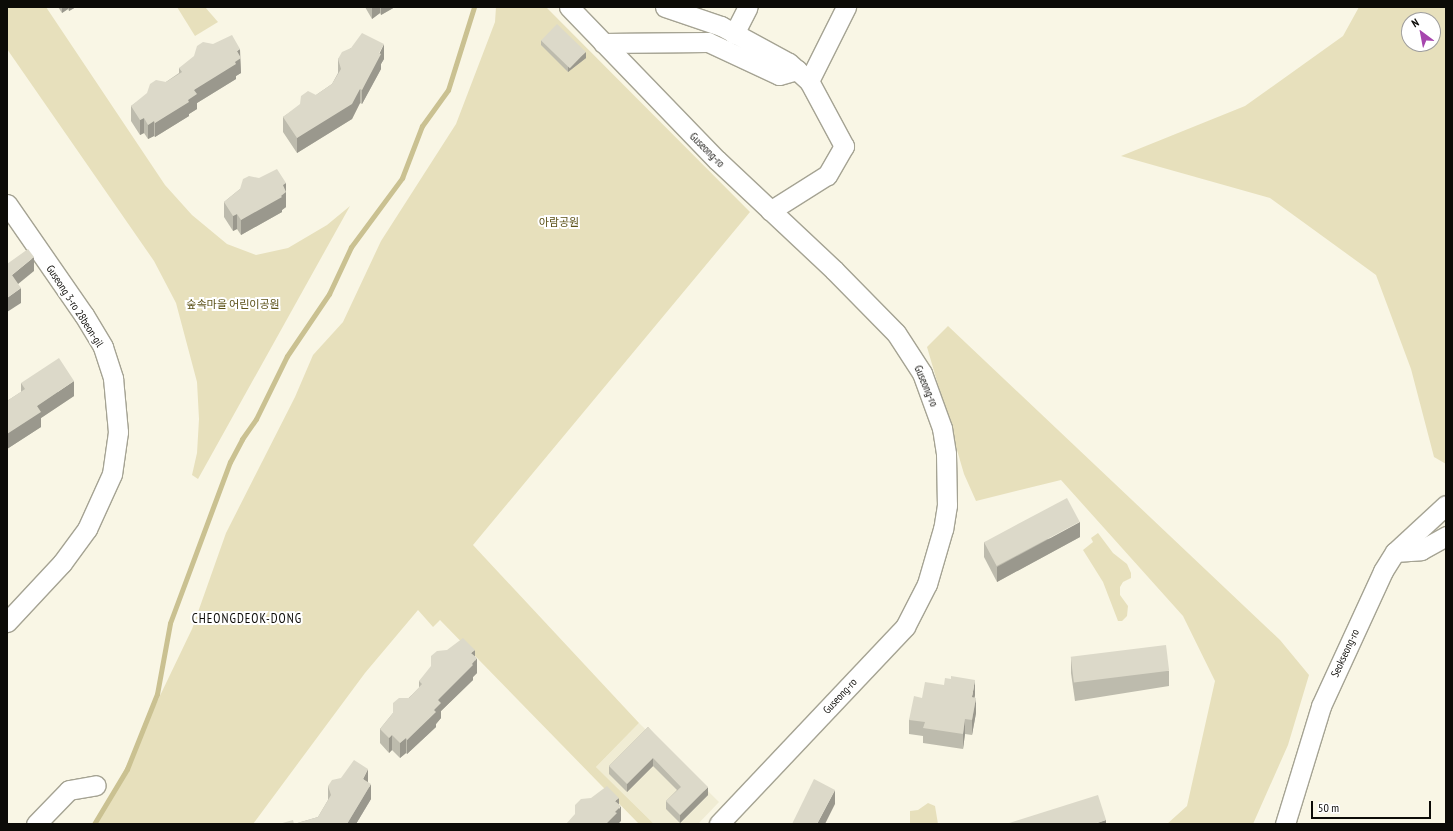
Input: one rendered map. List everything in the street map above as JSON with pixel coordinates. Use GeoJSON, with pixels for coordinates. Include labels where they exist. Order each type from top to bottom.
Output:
{"type":"FeatureCollection","features":[{"type":"Feature","properties":{"kind":"street","name":"Guseong-ro"},"geometry":{"type":"LineString","coordinates":[[569,7],[770,211],[867,302],[912,354],[922,373],[942,428],[946,454],[947,505],[937,556],[905,627],[719,824]]}},
{"type":"Feature","properties":{"kind":"street"},"geometry":{"type":"LineString","coordinates":[[665,7],[734,34],[789,63],[803,76],[844,146],[827,175],[770,211]]}},
{"type":"Feature","properties":{"kind":"street"},"geometry":{"type":"LineString","coordinates":[[734,34],[748,7]]}},
{"type":"Feature","properties":{"kind":"street"},"geometry":{"type":"LineString","coordinates":[[803,76],[846,7]]}},
{"type":"Feature","properties":{"kind":"street"},"geometry":{"type":"LineString","coordinates":[[603,43],[708,42],[779,75],[803,76]]}},
{"type":"Feature","properties":{"kind":"street","name":"Guseong 3-ro 28beon-gil"},"geometry":{"type":"LineString","coordinates":[[7,204],[84,316],[103,347],[113,378],[118,432],[112,474],[87,529],[62,563],[7,622]]}},
{"type":"Feature","properties":{"kind":"street","name":"Seokseong-ro"},"geometry":{"type":"LineString","coordinates":[[1285,824],[1321,706],[1383,571],[1395,552],[1446,505]]}},
{"type":"Feature","properties":{"kind":"street"},"geometry":{"type":"LineString","coordinates":[[1395,552],[1421,550],[1446,536]]}},
{"type":"Feature","properties":{"kind":"street"},"geometry":{"type":"LineString","coordinates":[[36,824],[69,790],[96,785]]}},
{"type":"Feature","properties":{"kind":"shaded area"},"geometry":{"type":"Polygon","coordinates":[[[639,723],[719,802],[698,824],[654,824],[596,767],[639,723]]]}},
{"type":"Feature","properties":{"kind":"green space","name":"숲속마을 어린이공원"},"geometry":{"type":"Polygon","coordinates":[[[7,7],[46,7],[165,185],[192,215],[227,244],[256,255],[288,248],[327,225],[350,206],[198,479],[192,475],[197,453],[199,419],[197,382],[176,303],[154,261],[7,49],[7,7]]]}},
{"type":"Feature","properties":{"kind":"green space"},"geometry":{"type":"Polygon","coordinates":[[[177,7],[205,7],[218,22],[195,36],[177,7]]]}},
{"type":"Feature","properties":{"kind":"green space","name":"아람공원"},"geometry":{"type":"Polygon","coordinates":[[[496,7],[546,7],[750,212],[473,545],[639,723],[596,767],[654,824],[639,824],[440,620],[433,627],[418,610],[365,673],[253,824],[93,824],[110,800],[192,629],[226,533],[295,397],[313,355],[343,322],[381,241],[456,124],[495,22],[496,7]]]}},
{"type":"Feature","properties":{"kind":"green space"},"geometry":{"type":"Polygon","coordinates":[[[1359,7],[1446,7],[1446,464],[1434,457],[1411,369],[1376,275],[1270,198],[1121,156],[1245,106],[1343,36],[1359,7]]]}},
{"type":"Feature","properties":{"kind":"green space"},"geometry":{"type":"Polygon","coordinates":[[[948,326],[1280,640],[1309,675],[1288,745],[1253,824],[1167,824],[1187,806],[1215,681],[1183,616],[1061,480],[976,501],[964,474],[927,347],[948,326]]]}},
{"type":"Feature","properties":{"kind":"green space"},"geometry":{"type":"Polygon","coordinates":[[[1098,533],[1113,553],[1127,564],[1131,573],[1131,578],[1123,582],[1120,587],[1120,595],[1128,606],[1127,616],[1122,621],[1118,621],[1103,582],[1083,550],[1093,542],[1091,538],[1098,533]]]}},
{"type":"Feature","properties":{"kind":"green space"},"geometry":{"type":"Polygon","coordinates":[[[928,803],[935,806],[938,824],[910,824],[910,811],[918,810],[928,803]]]}},
{"type":"Feature","properties":{"kind":"building"},"geometry":{"type":"Polygon","coordinates":[[[557,24],[586,52],[570,68],[541,41],[557,24]]]}},
{"type":"Feature","properties":{"kind":"building"},"geometry":{"type":"Polygon","coordinates":[[[362,33],[384,44],[379,53],[381,54],[362,90],[360,89],[352,104],[297,138],[283,117],[300,104],[301,96],[308,91],[316,95],[332,84],[341,69],[338,59],[342,52],[351,48],[362,33]]]}},
{"type":"Feature","properties":{"kind":"building"},"geometry":{"type":"Polygon","coordinates":[[[232,35],[240,49],[237,51],[241,58],[235,62],[236,64],[194,90],[197,94],[188,100],[189,102],[155,123],[154,121],[148,125],[144,118],[140,120],[131,106],[147,93],[150,84],[156,80],[166,82],[182,72],[179,68],[194,56],[197,46],[203,42],[213,44],[232,35]]]}},
{"type":"Feature","properties":{"kind":"building"},"geometry":{"type":"Polygon","coordinates":[[[277,169],[286,183],[283,185],[286,192],[281,196],[282,197],[241,220],[237,214],[233,216],[224,202],[240,189],[243,179],[249,176],[259,178],[277,169]]]}},
{"type":"Feature","properties":{"kind":"building"},"geometry":{"type":"Polygon","coordinates":[[[28,249],[34,257],[12,275],[21,288],[7,298],[7,264],[28,249]]]}},
{"type":"Feature","properties":{"kind":"building"},"geometry":{"type":"Polygon","coordinates":[[[59,358],[74,381],[37,406],[41,412],[7,434],[7,401],[25,389],[21,383],[59,358]]]}},
{"type":"Feature","properties":{"kind":"building"},"geometry":{"type":"Polygon","coordinates":[[[1067,498],[1080,522],[997,566],[984,542],[1067,498]]]}},
{"type":"Feature","properties":{"kind":"building"},"geometry":{"type":"Polygon","coordinates":[[[463,638],[475,650],[471,653],[477,658],[472,664],[473,665],[438,700],[441,703],[434,710],[436,712],[407,740],[406,738],[400,743],[392,735],[389,738],[380,729],[393,713],[393,703],[399,698],[409,698],[422,684],[419,681],[431,666],[431,656],[437,651],[447,650],[463,638]]]}},
{"type":"Feature","properties":{"kind":"building"},"geometry":{"type":"Polygon","coordinates":[[[1166,645],[1169,671],[1074,683],[1071,657],[1166,645]]]}},
{"type":"Feature","properties":{"kind":"building"},"geometry":{"type":"Polygon","coordinates":[[[951,676],[975,680],[972,697],[976,698],[972,720],[965,719],[963,734],[923,728],[925,722],[909,720],[914,696],[922,698],[925,682],[944,685],[945,678],[951,679],[951,676]]]}},
{"type":"Feature","properties":{"kind":"building"},"geometry":{"type":"Polygon","coordinates":[[[648,727],[708,787],[680,815],[666,801],[681,787],[653,758],[627,784],[609,766],[648,727]]]}},
{"type":"Feature","properties":{"kind":"building"},"geometry":{"type":"Polygon","coordinates":[[[354,760],[368,769],[363,779],[371,784],[347,824],[294,824],[318,817],[331,795],[328,786],[332,780],[341,778],[354,760]]]}},
{"type":"Feature","properties":{"kind":"building"},"geometry":{"type":"Polygon","coordinates":[[[814,779],[835,790],[817,824],[792,824],[814,779]]]}},
{"type":"Feature","properties":{"kind":"building"},"geometry":{"type":"Polygon","coordinates":[[[607,786],[619,798],[615,801],[621,806],[615,812],[617,813],[606,824],[566,824],[575,814],[575,805],[581,799],[591,798],[607,786]]]}},
{"type":"Feature","properties":{"kind":"building"},"geometry":{"type":"Polygon","coordinates":[[[1098,795],[1106,820],[1094,824],[1006,824],[1098,795]]]}},
{"type":"Feature","properties":{"kind":"building"},"geometry":{"type":"Polygon","coordinates":[[[293,820],[294,824],[279,824],[293,820]]]}},
{"type":"Feature","properties":{"kind":"waterway"},"geometry":{"type":"LineString","coordinates":[[94,824],[127,769],[157,694],[170,623],[230,462],[242,439],[256,419],[287,356],[329,294],[351,247],[402,178],[422,126],[448,90],[474,7]]}},
{"type":"Feature","properties":{"kind":"district","name":"CHEONGDEOK-DONG"},"geometry":{"type":"Point","coordinates":[247,619]}}]}
